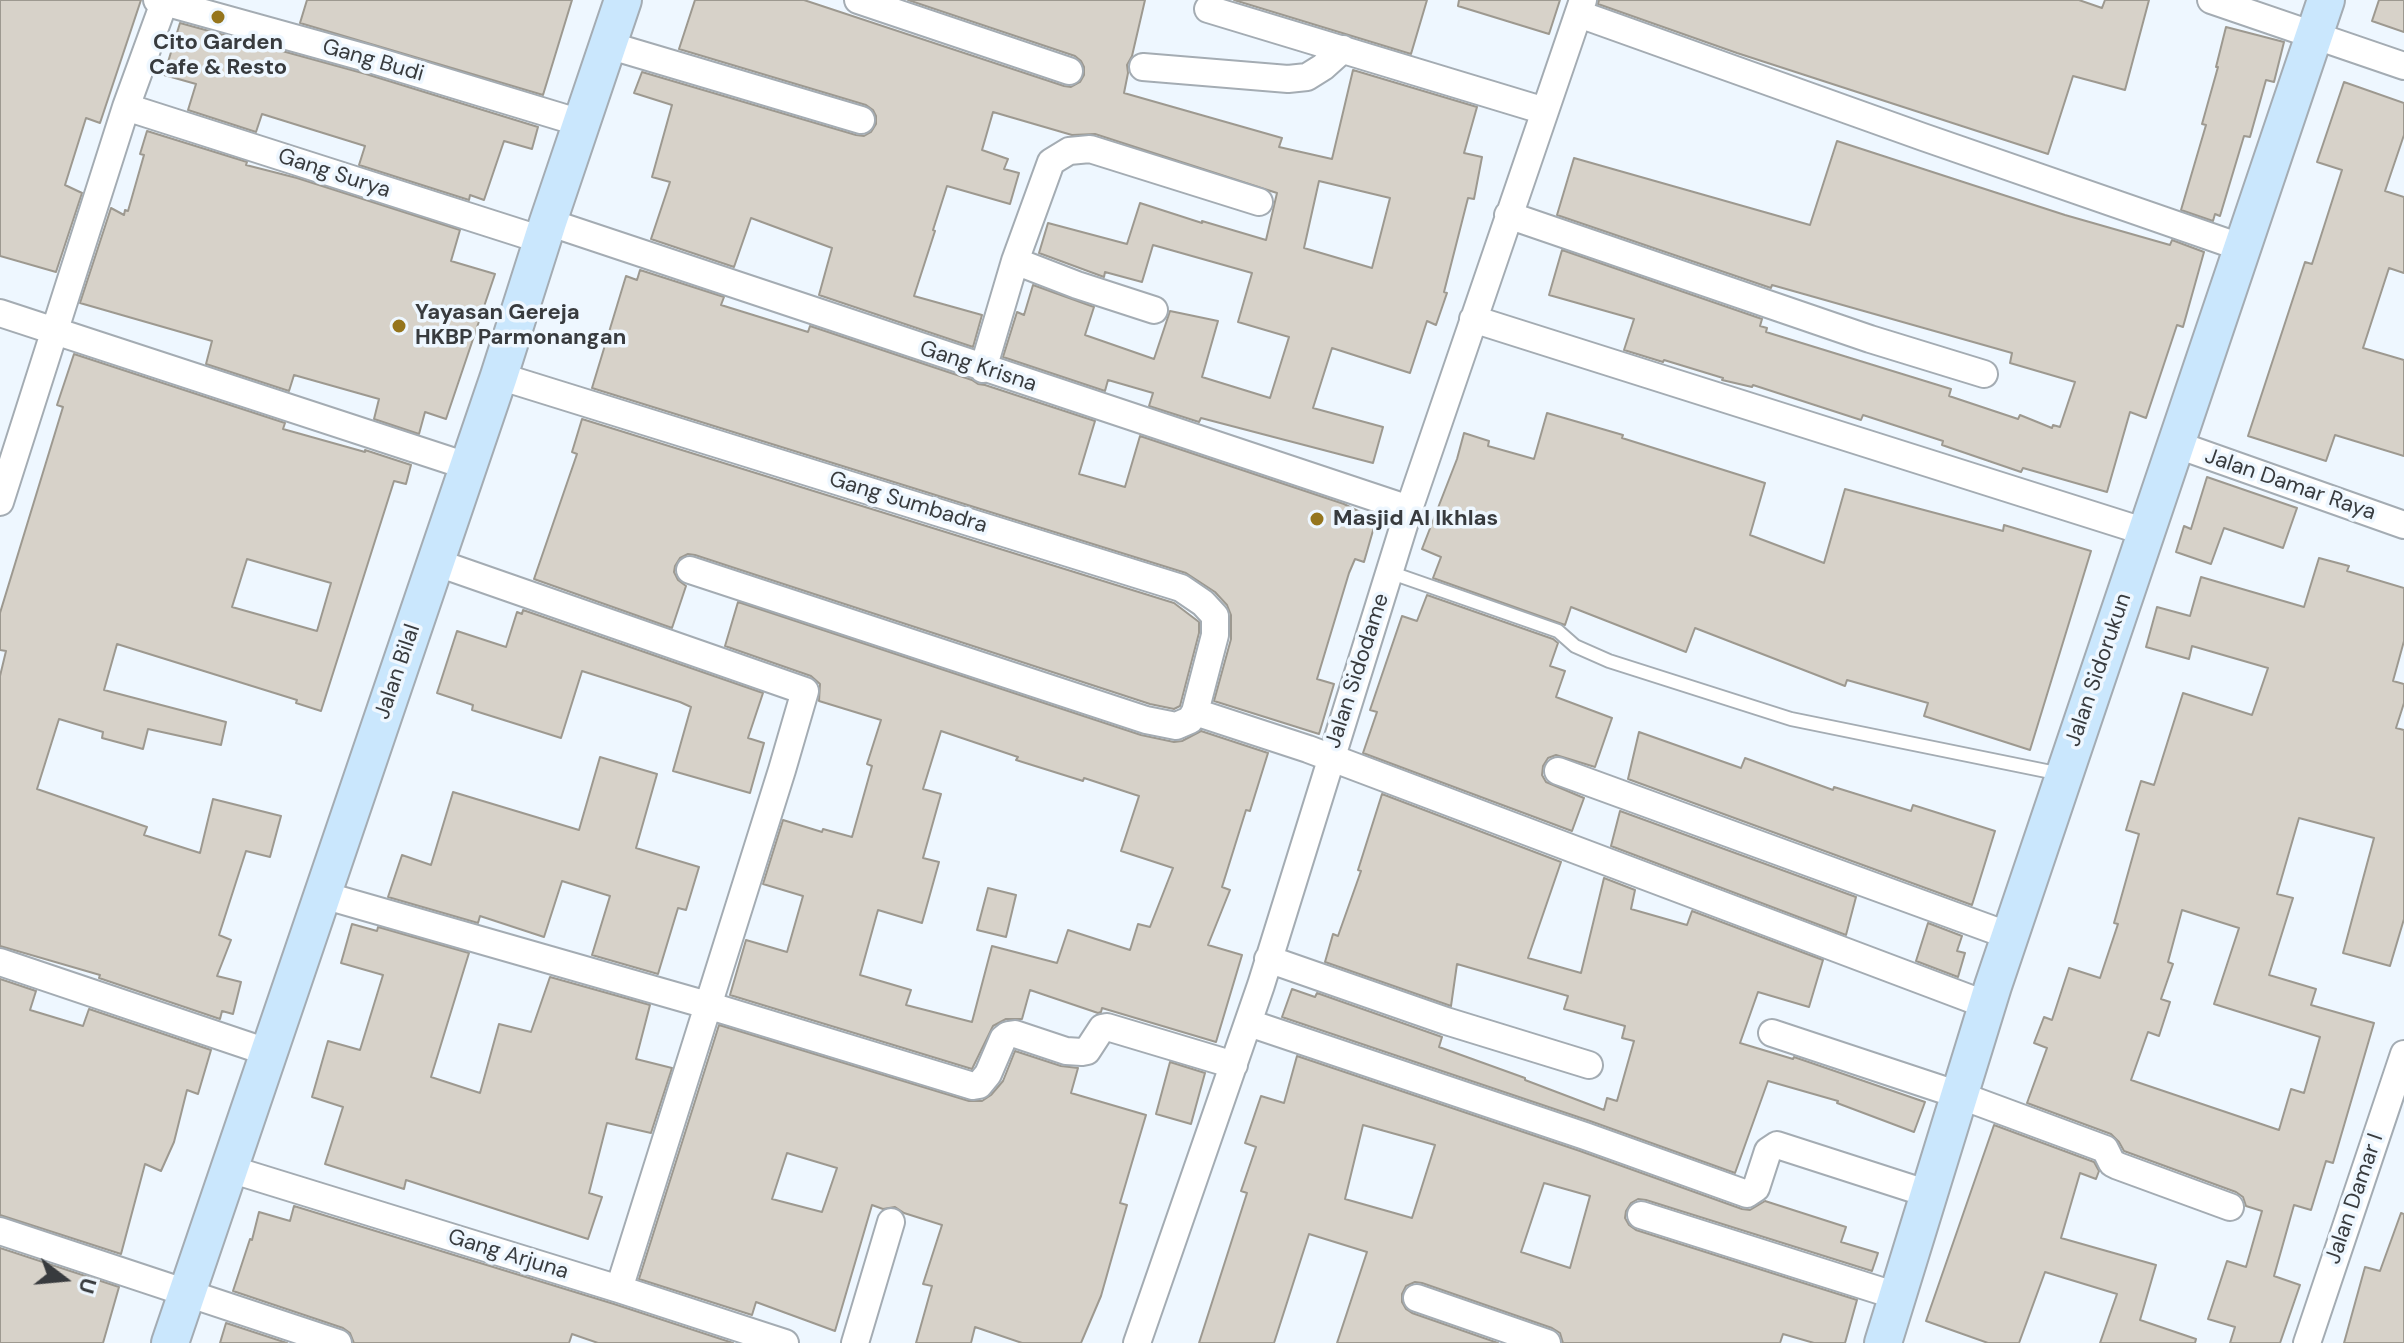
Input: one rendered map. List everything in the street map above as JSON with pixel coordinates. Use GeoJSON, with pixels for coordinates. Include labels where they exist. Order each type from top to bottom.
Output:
{"type":"FeatureCollection","features":[{"type":"Feature","properties":{"kind":"street","name":"Jalan Bilal"},"geometry":{"type":"LineString","coordinates":[[170,1343],[499,376],[623,0]]}},
{"type":"Feature","properties":{"kind":"street"},"geometry":{"type":"LineString","coordinates":[[858,0],[1069,71]]}},
{"type":"Feature","properties":{"kind":"street"},"geometry":{"type":"LineString","coordinates":[[2211,0],[2404,66]]}},
{"type":"Feature","properties":{"kind":"street","name":"Jalan Sidorukun"},"geometry":{"type":"LineString","coordinates":[[1883,1343],[1987,1005],[2326,0]]}},
{"type":"Feature","properties":{"kind":"street"},"geometry":{"type":"LineString","coordinates":[[0,502],[162,1]]}},
{"type":"Feature","properties":{"kind":"street","name":"Gang Budi"},"geometry":{"type":"LineString","coordinates":[[162,1],[370,59],[581,123]]}},
{"type":"Feature","properties":{"kind":"street"},"geometry":{"type":"LineString","coordinates":[[1581,7],[1923,137],[2243,248]]}},
{"type":"Feature","properties":{"kind":"street","name":"Jalan Sidodame"},"geometry":{"type":"LineString","coordinates":[[1137,1343],[1249,1023],[1409,509],[1581,7]]}},
{"type":"Feature","properties":{"kind":"street"},"geometry":{"type":"LineString","coordinates":[[1208,9],[1545,111]]}},
{"type":"Feature","properties":{"kind":"street"},"geometry":{"type":"LineString","coordinates":[[608,45],[861,120]]}},
{"type":"Feature","properties":{"kind":"street"},"geometry":{"type":"LineString","coordinates":[[1143,67],[1288,79],[1307,77],[1343,49]]}},
{"type":"Feature","properties":{"kind":"street","name":"Gang Surya"},"geometry":{"type":"LineString","coordinates":[[126,107],[545,231]]}},
{"type":"Feature","properties":{"kind":"street"},"geometry":{"type":"LineString","coordinates":[[983,369],[1015,261],[1051,162],[1069,151],[1090,149],[1259,202]]}},
{"type":"Feature","properties":{"kind":"street"},"geometry":{"type":"LineString","coordinates":[[1508,215],[1870,339],[1984,374]]}},
{"type":"Feature","properties":{"kind":"street","name":"Gang Krisna"},"geometry":{"type":"LineString","coordinates":[[545,231],[983,369],[1409,509]]}},
{"type":"Feature","properties":{"kind":"street"},"geometry":{"type":"LineString","coordinates":[[1015,261],[1154,310]]}},
{"type":"Feature","properties":{"kind":"street"},"geometry":{"type":"LineString","coordinates":[[0,313],[467,466]]}},
{"type":"Feature","properties":{"kind":"street"},"geometry":{"type":"LineString","coordinates":[[1473,319],[2146,532]]}},
{"type":"Feature","properties":{"kind":"street","name":"Gang Sumbadra"},"geometry":{"type":"LineString","coordinates":[[499,376],[1181,588],[1203,603],[1215,616],[1215,635],[1195,712]]}},
{"type":"Feature","properties":{"kind":"street","name":"Jalan Damar Raya"},"geometry":{"type":"LineString","coordinates":[[2175,444],[2404,525]]}},
{"type":"Feature","properties":{"kind":"street"},"geometry":{"type":"LineString","coordinates":[[435,562],[805,691],[619,1289]]}},
{"type":"Feature","properties":{"kind":"street"},"geometry":{"type":"LineString","coordinates":[[690,570],[1146,720],[1176,726],[1190,720],[1195,712],[1330,758],[1987,1005]]}},
{"type":"Feature","properties":{"kind":"street"},"geometry":{"type":"LineString","coordinates":[[1558,771],[2010,936]]}},
{"type":"Feature","properties":{"kind":"street"},"geometry":{"type":"LineString","coordinates":[[323,895],[707,1005],[973,1086],[979,1085],[988,1074],[1003,1039],[1015,1034],[1066,1051],[1082,1052],[1087,1051],[1102,1028],[1107,1027],[1234,1065]]}},
{"type":"Feature","properties":{"kind":"street"},"geometry":{"type":"LineString","coordinates":[[1268,959],[1446,1021],[1589,1065]]}},
{"type":"Feature","properties":{"kind":"street"},"geometry":{"type":"LineString","coordinates":[[0,962],[270,1053]]}},
{"type":"Feature","properties":{"kind":"street"},"geometry":{"type":"LineString","coordinates":[[1249,1023],[1747,1194],[1756,1188],[1768,1151],[1777,1145],[1929,1194]]}},
{"type":"Feature","properties":{"kind":"street"},"geometry":{"type":"LineString","coordinates":[[1772,1033],[1959,1095],[2105,1149],[2112,1163],[2118,1166],[2230,1207]]}},
{"type":"Feature","properties":{"kind":"street","name":"Jalan Damar I"},"geometry":{"type":"LineString","coordinates":[[2307,1343],[2404,1054]]}},
{"type":"Feature","properties":{"kind":"street","name":"Gang Arjuna"},"geometry":{"type":"LineString","coordinates":[[230,1169],[785,1343]]}},
{"type":"Feature","properties":{"kind":"street"},"geometry":{"type":"LineString","coordinates":[[1641,1215],[1897,1296]]}},
{"type":"Feature","properties":{"kind":"street"},"geometry":{"type":"LineString","coordinates":[[855,1343],[891,1222]]}},
{"type":"Feature","properties":{"kind":"street"},"geometry":{"type":"LineString","coordinates":[[0,1231],[338,1343]]}},
{"type":"Feature","properties":{"kind":"street"},"geometry":{"type":"LineString","coordinates":[[1417,1298],[1547,1343]]}},
{"type":"Feature","properties":{"kind":"lane"},"geometry":{"type":"LineString","coordinates":[[1389,572],[1558,631],[1575,646],[1609,661],[1791,719],[2064,774]]}},
{"type":"Feature","properties":{"kind":"building"},"geometry":{"type":"Polygon","coordinates":[[[0,0],[141,0],[100,123],[86,118],[65,185],[82,193],[56,272],[0,256],[0,0]]]}},
{"type":"Feature","properties":{"kind":"building"},"geometry":{"type":"Polygon","coordinates":[[[307,0],[572,0],[543,95],[300,23],[307,0]]]}},
{"type":"Feature","properties":{"kind":"building"},"geometry":{"type":"Polygon","coordinates":[[[695,0],[804,0],[1071,87],[1080,82],[1084,75],[1084,67],[1075,56],[908,0],[1145,0],[1132,56],[1127,65],[1124,93],[1282,138],[1279,147],[1332,159],[1353,70],[1477,107],[1464,153],[1482,157],[1474,199],[1468,198],[1444,292],[1447,293],[1436,325],[1427,321],[1410,373],[1332,348],[1313,408],[1383,427],[1373,463],[1201,418],[1199,422],[1149,406],[1153,393],[1108,380],[1105,391],[1003,357],[1017,312],[1024,315],[1033,285],[1094,307],[1085,335],[1154,359],[1170,311],[1218,321],[1202,377],[1270,398],[1289,337],[1238,322],[1252,273],[1153,245],[1142,282],[1105,272],[1104,277],[1039,253],[1048,223],[1127,244],[1140,203],[1266,240],[1277,193],[1095,134],[1072,135],[993,112],[982,150],[1008,159],[1004,169],[1019,173],[1010,204],[947,186],[914,296],[982,315],[973,347],[819,295],[832,248],[751,218],[734,267],[651,239],[670,182],[652,177],[672,105],[634,93],[642,72],[856,135],[864,136],[876,124],[873,110],[866,105],[679,49],[695,0]],[[1319,181],[1304,248],[1372,268],[1390,198],[1319,181]]]}},
{"type":"Feature","properties":{"kind":"building"},"geometry":{"type":"Polygon","coordinates":[[[1234,0],[1427,0],[1411,54],[1234,0]]]}},
{"type":"Feature","properties":{"kind":"building"},"geometry":{"type":"Polygon","coordinates":[[[1459,0],[1560,0],[1549,34],[1458,6],[1459,0]]]}},
{"type":"Feature","properties":{"kind":"building"},"geometry":{"type":"Polygon","coordinates":[[[1599,0],[2079,0],[2102,8],[2105,0],[2149,0],[2125,90],[2073,76],[2048,154],[1737,53],[1598,4],[1599,0]]]}},
{"type":"Feature","properties":{"kind":"building"},"geometry":{"type":"Polygon","coordinates":[[[2379,0],[2404,0],[2404,32],[2372,21],[2379,0]]]}},
{"type":"Feature","properties":{"kind":"building"},"geometry":{"type":"Polygon","coordinates":[[[180,23],[366,74],[538,127],[532,149],[504,141],[484,200],[470,195],[469,200],[359,165],[365,146],[262,114],[256,132],[188,110],[196,84],[164,75],[180,23]]]}},
{"type":"Feature","properties":{"kind":"building"},"geometry":{"type":"Polygon","coordinates":[[[2226,27],[2284,42],[2274,82],[2266,80],[2250,137],[2244,136],[2220,216],[2215,214],[2213,221],[2181,210],[2206,125],[2202,124],[2226,27]]]}},
{"type":"Feature","properties":{"kind":"building"},"geometry":{"type":"Polygon","coordinates":[[[2344,82],[2404,103],[2404,135],[2385,191],[2404,197],[2404,273],[2389,268],[2363,348],[2404,360],[2404,456],[2335,435],[2326,461],[2248,436],[2305,262],[2312,264],[2342,170],[2317,162],[2344,82]]]}},
{"type":"Feature","properties":{"kind":"building"},"geometry":{"type":"Polygon","coordinates":[[[147,131],[247,162],[246,165],[460,230],[451,261],[495,274],[446,419],[425,412],[419,434],[374,419],[379,399],[294,375],[289,391],[206,364],[212,341],[80,303],[111,208],[124,215],[125,210],[128,211],[144,155],[140,154],[147,131]]]}},
{"type":"Feature","properties":{"kind":"building"},"geometry":{"type":"Polygon","coordinates":[[[1837,141],[2065,215],[2170,245],[2172,240],[2204,252],[2183,327],[2177,325],[2146,418],[2130,412],[2107,492],[2023,468],[2021,472],[1942,445],[1943,441],[1863,415],[1861,420],[1753,385],[1722,380],[1624,350],[1634,319],[1549,295],[1562,250],[1762,319],[1760,326],[1767,328],[1766,332],[1951,389],[1949,396],[2018,419],[2020,415],[2052,428],[2053,425],[2060,427],[2075,382],[2010,363],[2012,353],[1772,285],[1771,288],[1557,215],[1574,158],[1810,225],[1837,141]]]}},
{"type":"Feature","properties":{"kind":"building"},"geometry":{"type":"Polygon","coordinates":[[[640,270],[724,297],[721,305],[808,332],[810,326],[1095,421],[1079,474],[1125,487],[1140,436],[1344,504],[1376,520],[1364,562],[1355,559],[1349,573],[1317,679],[1334,684],[1319,734],[1214,701],[1231,639],[1231,615],[1227,605],[1215,592],[1186,573],[592,388],[626,276],[637,280],[640,270]]]}},
{"type":"Feature","properties":{"kind":"building"},"geometry":{"type":"Polygon","coordinates":[[[74,354],[285,423],[283,429],[411,465],[406,484],[394,481],[321,711],[296,703],[297,700],[117,644],[104,690],[226,722],[221,745],[148,729],[143,749],[102,738],[103,732],[59,719],[37,789],[147,827],[144,835],[200,853],[213,799],[281,816],[270,857],[246,851],[219,935],[231,940],[217,976],[241,982],[233,1014],[222,1011],[220,1019],[99,978],[100,975],[0,946],[0,676],[6,651],[0,650],[0,613],[63,407],[57,405],[74,354]],[[247,559],[232,607],[317,631],[331,583],[247,559]]]}},
{"type":"Feature","properties":{"kind":"building"},"geometry":{"type":"Polygon","coordinates":[[[1547,413],[1765,483],[1750,535],[1824,563],[1845,489],[2003,531],[2004,525],[2091,551],[2030,750],[1924,716],[1928,703],[1847,680],[1845,686],[1695,628],[1686,652],[1571,607],[1565,625],[1433,578],[1441,557],[1422,549],[1464,433],[1489,441],[1488,446],[1534,459],[1547,413]]]}},
{"type":"Feature","properties":{"kind":"building"},"geometry":{"type":"Polygon","coordinates":[[[582,419],[1174,603],[1199,622],[1199,633],[1180,706],[1174,709],[1150,704],[695,555],[680,558],[675,566],[678,580],[686,586],[672,628],[534,579],[577,454],[572,452],[582,419]]]}},
{"type":"Feature","properties":{"kind":"building"},"geometry":{"type":"Polygon","coordinates":[[[2207,477],[2297,508],[2283,548],[2224,528],[2211,564],[2176,552],[2184,526],[2191,529],[2207,477]]]}},
{"type":"Feature","properties":{"kind":"building"},"geometry":{"type":"Polygon","coordinates":[[[2319,558],[2349,566],[2347,571],[2404,588],[2404,641],[2393,681],[2404,684],[2404,703],[2396,728],[2404,730],[2404,919],[2390,966],[2343,953],[2374,838],[2299,818],[2277,894],[2293,898],[2269,975],[2316,989],[2311,1005],[2374,1023],[2333,1163],[2326,1161],[2311,1210],[2294,1205],[2274,1276],[2300,1285],[2280,1343],[2230,1343],[2235,1327],[2208,1319],[2227,1261],[2246,1267],[2262,1211],[2246,1206],[2243,1197],[2236,1192],[2124,1151],[2111,1134],[2027,1103],[2047,1048],[2034,1043],[2044,1017],[2052,1020],[2069,968],[2100,978],[2118,924],[2114,923],[2139,834],[2126,830],[2141,781],[2154,785],[2183,693],[2252,715],[2268,668],[2192,646],[2189,659],[2146,647],[2157,607],[2190,616],[2201,577],[2304,607],[2319,558]],[[2182,910],[2168,962],[2173,964],[2161,999],[2170,1002],[2159,1036],[2148,1032],[2131,1080],[2279,1130],[2291,1089],[2304,1093],[2320,1037],[2214,1004],[2239,928],[2182,910]]]}},
{"type":"Feature","properties":{"kind":"building"},"geometry":{"type":"Polygon","coordinates":[[[1427,595],[1553,639],[1558,643],[1550,666],[1565,671],[1556,697],[1612,718],[1595,767],[1556,755],[1548,758],[1543,766],[1542,775],[1546,782],[1584,798],[1572,831],[1363,753],[1377,712],[1370,710],[1402,616],[1417,621],[1427,595]]]}},
{"type":"Feature","properties":{"kind":"building"},"geometry":{"type":"Polygon","coordinates":[[[738,602],[1141,735],[1174,742],[1201,731],[1268,753],[1222,887],[1230,890],[1208,945],[1242,955],[1216,1042],[1102,1008],[1098,1013],[1030,990],[1022,1019],[1006,1019],[993,1026],[972,1069],[730,995],[746,940],[787,952],[803,896],[763,884],[783,820],[852,837],[872,766],[867,764],[881,720],[819,701],[820,684],[811,676],[725,646],[738,602]],[[941,731],[923,789],[941,794],[923,858],[939,862],[922,923],[878,910],[860,975],[911,990],[906,1005],[972,1022],[992,946],[1057,963],[1068,930],[1130,950],[1138,924],[1150,927],[1173,868],[1121,851],[1139,796],[1016,760],[1018,757],[941,731]]]}},
{"type":"Feature","properties":{"kind":"building"},"geometry":{"type":"Polygon","coordinates":[[[523,610],[763,693],[748,738],[764,743],[750,793],[673,771],[691,707],[680,702],[582,671],[561,738],[472,710],[473,705],[437,693],[457,631],[506,647],[517,612],[522,614],[523,610]]]}},
{"type":"Feature","properties":{"kind":"building"},"geometry":{"type":"Polygon","coordinates":[[[1639,732],[1741,768],[1745,758],[1833,790],[1834,787],[1911,811],[1913,805],[1995,831],[1972,905],[1628,779],[1639,732]]]}},
{"type":"Feature","properties":{"kind":"building"},"geometry":{"type":"Polygon","coordinates":[[[600,757],[657,774],[636,848],[699,867],[686,910],[678,908],[658,974],[592,955],[610,896],[562,881],[544,937],[480,916],[478,923],[388,897],[402,855],[431,865],[453,792],[579,830],[600,757]]]}},
{"type":"Feature","properties":{"kind":"building"},"geometry":{"type":"Polygon","coordinates":[[[1382,794],[1561,862],[1528,958],[1581,973],[1604,878],[1635,890],[1631,909],[1687,925],[1692,911],[1823,960],[1809,1007],[1758,992],[1740,1043],[1794,1057],[1925,1102],[1914,1132],[1838,1101],[1768,1081],[1735,1173],[1282,1017],[1292,989],[1315,997],[1317,993],[1442,1037],[1439,1047],[1604,1110],[1607,1098],[1617,1101],[1634,1041],[1622,1038],[1625,1026],[1564,1009],[1568,996],[1457,964],[1451,1006],[1325,962],[1333,934],[1338,936],[1361,871],[1358,870],[1382,794]]]}},
{"type":"Feature","properties":{"kind":"building"},"geometry":{"type":"Polygon","coordinates":[[[1620,811],[1856,897],[1846,935],[1611,846],[1620,811]]]}},
{"type":"Feature","properties":{"kind":"building"},"geometry":{"type":"Polygon","coordinates":[[[988,888],[1016,895],[1006,937],[977,930],[988,888]]]}},
{"type":"Feature","properties":{"kind":"building"},"geometry":{"type":"Polygon","coordinates":[[[1928,923],[1962,936],[1957,951],[1965,953],[1958,977],[1916,961],[1928,923]]]}},
{"type":"Feature","properties":{"kind":"building"},"geometry":{"type":"Polygon","coordinates":[[[352,924],[377,931],[378,927],[469,953],[431,1077],[480,1093],[499,1024],[531,1032],[550,977],[650,1005],[636,1059],[672,1068],[651,1133],[607,1123],[589,1193],[602,1197],[588,1239],[406,1180],[404,1189],[325,1164],[343,1107],[312,1097],[328,1041],[360,1050],[383,975],[341,963],[352,924]]]}},
{"type":"Feature","properties":{"kind":"building"},"geometry":{"type":"Polygon","coordinates":[[[0,979],[36,991],[30,1010],[83,1026],[89,1009],[211,1050],[198,1094],[187,1090],[174,1142],[161,1171],[145,1164],[121,1254],[0,1215],[0,979]]]}},
{"type":"Feature","properties":{"kind":"building"},"geometry":{"type":"Polygon","coordinates":[[[719,1025],[969,1101],[982,1101],[991,1095],[1003,1081],[1015,1051],[1061,1066],[1078,1068],[1071,1093],[1146,1115],[1120,1203],[1127,1205],[1101,1296],[1081,1343],[1022,1343],[975,1327],[971,1343],[916,1343],[932,1286],[923,1284],[942,1225],[895,1207],[883,1209],[872,1205],[835,1331],[756,1302],[752,1315],[639,1279],[719,1025]],[[787,1153],[772,1199],[822,1212],[837,1168],[787,1153]]]}},
{"type":"Feature","properties":{"kind":"building"},"geometry":{"type":"Polygon","coordinates":[[[1297,1056],[1742,1209],[1750,1210],[1765,1201],[1846,1227],[1841,1242],[1878,1253],[1872,1271],[1638,1199],[1631,1203],[1625,1218],[1636,1230],[1857,1300],[1845,1343],[1814,1343],[1783,1334],[1780,1343],[1563,1343],[1560,1333],[1552,1328],[1415,1282],[1406,1286],[1402,1294],[1406,1309],[1498,1343],[1337,1343],[1367,1252],[1309,1234],[1274,1343],[1199,1343],[1247,1193],[1241,1191],[1256,1147],[1245,1143],[1261,1096],[1284,1103],[1297,1056]],[[1363,1125],[1345,1199],[1412,1218],[1435,1145],[1363,1125]],[[1544,1183],[1521,1252],[1570,1268],[1590,1196],[1544,1183]]]}},
{"type":"Feature","properties":{"kind":"building"},"geometry":{"type":"Polygon","coordinates":[[[1170,1062],[1205,1073],[1191,1124],[1156,1114],[1170,1062]]]}},
{"type":"Feature","properties":{"kind":"building"},"geometry":{"type":"Polygon","coordinates":[[[1994,1125],[2094,1162],[2099,1171],[2096,1179],[2080,1173],[2061,1238],[2156,1265],[2140,1320],[2196,1339],[2195,1343],[2100,1343],[2117,1294],[2045,1272],[2019,1343],[1988,1343],[1926,1321],[1994,1125]]]}},
{"type":"Feature","properties":{"kind":"building"},"geometry":{"type":"Polygon","coordinates":[[[294,1206],[733,1343],[598,1343],[572,1334],[569,1343],[354,1343],[350,1333],[343,1328],[233,1291],[259,1212],[290,1221],[294,1206]]]}},
{"type":"Feature","properties":{"kind":"building"},"geometry":{"type":"Polygon","coordinates":[[[2401,1213],[2404,1214],[2404,1343],[2344,1343],[2365,1267],[2380,1271],[2401,1213]]]}},
{"type":"Feature","properties":{"kind":"building"},"geometry":{"type":"Polygon","coordinates":[[[0,1248],[119,1287],[103,1343],[0,1343],[0,1248]]]}},
{"type":"Feature","properties":{"kind":"building"},"geometry":{"type":"Polygon","coordinates":[[[226,1323],[287,1343],[220,1343],[226,1323]]]}},
{"type":"Feature","properties":{"kind":"place","name":"Cito Garden Cafe & Resto"},"geometry":{"type":"Point","coordinates":[218,17]}},
{"type":"Feature","properties":{"kind":"place","name":"Yayasan Gereja HKBP Parmonangan"},"geometry":{"type":"Point","coordinates":[399,326]}},
{"type":"Feature","properties":{"kind":"place","name":"Masjid Al Ikhlas"},"geometry":{"type":"Point","coordinates":[1317,519]}}]}
